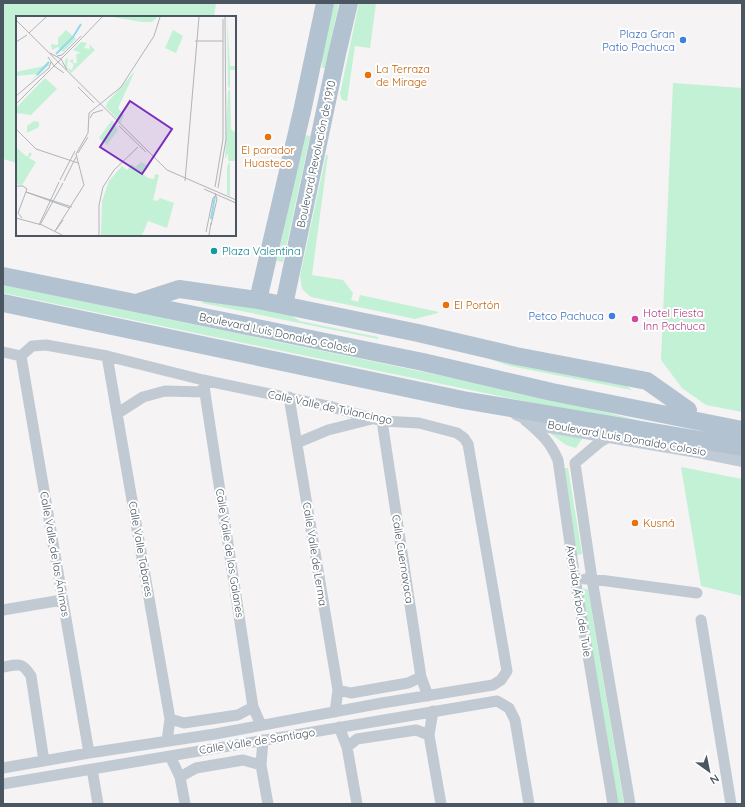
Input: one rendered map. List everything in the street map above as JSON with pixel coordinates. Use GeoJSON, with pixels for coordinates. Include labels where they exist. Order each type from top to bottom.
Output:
{"type":"FeatureCollection","features":[{"type":"Feature","properties":{"kind":"main road","name":"Boulevard Revolución de 1910"},"geometry":{"type":"LineString","coordinates":[[258,300],[325,3]]}},
{"type":"Feature","properties":{"kind":"main road","name":"Boulevard Revolución de 1910"},"geometry":{"type":"LineString","coordinates":[[284,305],[349,3]]}},
{"type":"Feature","properties":{"kind":"main road","name":"Boulevard Luis Donaldo Colosio"},"geometry":{"type":"LineString","coordinates":[[3,276],[423,362],[552,392],[693,416],[742,422]]}},
{"type":"Feature","properties":{"kind":"main road"},"geometry":{"type":"LineString","coordinates":[[134,303],[179,289],[284,305],[418,333],[516,356],[647,381],[693,416]]}},
{"type":"Feature","properties":{"kind":"main road","name":"Boulevard Luis Donaldo Colosio"},"geometry":{"type":"LineString","coordinates":[[3,303],[463,400],[742,447]]}},
{"type":"Feature","properties":{"kind":"main road"},"geometry":{"type":"LineString","coordinates":[[284,305],[294,316],[399,340],[423,362]]}},
{"type":"Feature","properties":{"kind":"main road","name":"Boulevard Luis Donaldo Colosio"},"geometry":{"type":"LineString","coordinates":[[492,405],[544,424],[742,459]]}},
{"type":"Feature","properties":{"kind":"main road","name":"Boulevard Luis Donaldo Colosio"},"geometry":{"type":"LineString","coordinates":[[693,416],[742,430]]}},
{"type":"Feature","properties":{"kind":"street","name":"Calle Valle de Tulancingo"},"geometry":{"type":"LineString","coordinates":[[21,356],[32,346],[46,344],[107,356],[203,380],[289,397],[378,420],[419,423],[457,433],[464,438],[468,444],[507,671],[502,680]]}},
{"type":"Feature","properties":{"kind":"street"},"geometry":{"type":"LineString","coordinates":[[3,352],[21,356]]}},
{"type":"Feature","properties":{"kind":"street","name":"Calle Valle de las Ánimas"},"geometry":{"type":"LineString","coordinates":[[21,356],[89,753]]}},
{"type":"Feature","properties":{"kind":"street","name":"Calle Valle Tabares"},"geometry":{"type":"LineString","coordinates":[[107,356],[118,412],[170,720],[167,741]]}},
{"type":"Feature","properties":{"kind":"street","name":"Calle Valle de los Galanes"},"geometry":{"type":"LineString","coordinates":[[203,380],[253,707],[261,725]]}},
{"type":"Feature","properties":{"kind":"street"},"geometry":{"type":"LineString","coordinates":[[118,412],[143,397],[165,391],[205,392]]}},
{"type":"Feature","properties":{"kind":"street","name":"Calle Valle de Lerma"},"geometry":{"type":"LineString","coordinates":[[289,397],[338,690],[335,712]]}},
{"type":"Feature","properties":{"kind":"street","name":"Avenida Árbol del Tule"},"geometry":{"type":"LineString","coordinates":[[516,413],[547,439],[558,460],[575,580],[613,804]]}},
{"type":"Feature","properties":{"kind":"street"},"geometry":{"type":"LineString","coordinates":[[297,443],[328,430],[378,420]]}},
{"type":"Feature","properties":{"kind":"street","name":"Calle Cuernavaca"},"geometry":{"type":"LineString","coordinates":[[378,420],[420,677],[428,696]]}},
{"type":"Feature","properties":{"kind":"street"},"geometry":{"type":"LineString","coordinates":[[558,460],[575,463],[600,442],[612,436]]}},
{"type":"Feature","properties":{"kind":"street","name":"Avenida Árbol del Tule"},"geometry":{"type":"LineString","coordinates":[[575,463],[592,579],[630,804]]}},
{"type":"Feature","properties":{"kind":"street"},"geometry":{"type":"LineString","coordinates":[[572,561],[589,560]]}},
{"type":"Feature","properties":{"kind":"street"},"geometry":{"type":"LineString","coordinates":[[575,580],[592,579],[697,593]]}},
{"type":"Feature","properties":{"kind":"street"},"geometry":{"type":"LineString","coordinates":[[3,610],[62,600]]}},
{"type":"Feature","properties":{"kind":"street"},"geometry":{"type":"LineString","coordinates":[[701,620],[731,804]]}},
{"type":"Feature","properties":{"kind":"street"},"geometry":{"type":"LineString","coordinates":[[3,667],[16,664],[25,667],[31,676],[44,761]]}},
{"type":"Feature","properties":{"kind":"street"},"geometry":{"type":"LineString","coordinates":[[338,690],[351,693],[408,683],[420,677]]}},
{"type":"Feature","properties":{"kind":"street","name":"Calle Valle de Santiago"},"geometry":{"type":"LineString","coordinates":[[3,768],[215,734],[382,703],[493,685],[502,680]]}},
{"type":"Feature","properties":{"kind":"street","name":"Calle Valle de Santiago"},"geometry":{"type":"LineString","coordinates":[[3,784],[497,701],[509,708],[515,720],[528,804]]}},
{"type":"Feature","properties":{"kind":"street"},"geometry":{"type":"LineString","coordinates":[[382,703],[385,719]]}},
{"type":"Feature","properties":{"kind":"street"},"geometry":{"type":"LineString","coordinates":[[170,720],[184,723],[238,715],[253,707]]}},
{"type":"Feature","properties":{"kind":"street"},"geometry":{"type":"LineString","coordinates":[[433,711],[429,735],[441,804]]}},
{"type":"Feature","properties":{"kind":"street"},"geometry":{"type":"LineString","coordinates":[[340,727],[347,747],[357,804]]}},
{"type":"Feature","properties":{"kind":"street"},"geometry":{"type":"LineString","coordinates":[[347,747],[357,739],[416,730],[429,735]]}},
{"type":"Feature","properties":{"kind":"street"},"geometry":{"type":"LineString","coordinates":[[215,734],[218,747]]}},
{"type":"Feature","properties":{"kind":"street"},"geometry":{"type":"LineString","coordinates":[[263,740],[261,765],[268,804]]}},
{"type":"Feature","properties":{"kind":"street"},"geometry":{"type":"LineString","coordinates":[[170,756],[180,777],[185,804]]}},
{"type":"Feature","properties":{"kind":"street"},"geometry":{"type":"LineString","coordinates":[[180,777],[196,768],[243,760],[261,765]]}},
{"type":"Feature","properties":{"kind":"street"},"geometry":{"type":"LineString","coordinates":[[92,769],[98,804]]}},
{"type":"Feature","properties":{"kind":"green space"},"geometry":{"type":"Polygon","coordinates":[[[3,3],[216,3],[214,16],[16,16],[16,163],[3,159],[3,3]]]}},
{"type":"Feature","properties":{"kind":"green space"},"geometry":{"type":"Polygon","coordinates":[[[332,3],[339,3],[325,68],[322,68],[322,45],[332,3]]]}},
{"type":"Feature","properties":{"kind":"green space"},"geometry":{"type":"Polygon","coordinates":[[[359,3],[376,3],[370,48],[355,46],[347,101],[342,100],[340,94],[359,3]]]}},
{"type":"Feature","properties":{"kind":"green space"},"geometry":{"type":"Polygon","coordinates":[[[673,83],[742,88],[742,412],[706,405],[682,388],[661,360],[673,83]]]}},
{"type":"Feature","properties":{"kind":"green space"},"geometry":{"type":"Polygon","coordinates":[[[304,135],[310,136],[283,262],[277,261],[304,135]]]}},
{"type":"Feature","properties":{"kind":"green space"},"geometry":{"type":"Polygon","coordinates":[[[326,155],[328,155],[312,275],[343,280],[353,293],[351,300],[358,302],[360,295],[439,312],[438,313],[415,319],[311,297],[302,289],[300,276],[326,155]]]}},
{"type":"Feature","properties":{"kind":"green space"},"geometry":{"type":"Polygon","coordinates":[[[3,285],[540,396],[661,426],[538,404],[3,293],[3,285]]]}},
{"type":"Feature","properties":{"kind":"green space"},"geometry":{"type":"Polygon","coordinates":[[[218,300],[290,315],[300,321],[378,337],[378,339],[202,303],[203,301],[218,300]]]}},
{"type":"Feature","properties":{"kind":"green space"},"geometry":{"type":"Polygon","coordinates":[[[481,356],[623,383],[632,390],[510,366],[481,356]]]}},
{"type":"Feature","properties":{"kind":"green space"},"geometry":{"type":"Polygon","coordinates":[[[547,431],[584,436],[576,448],[566,445],[547,431]]]}},
{"type":"Feature","properties":{"kind":"green space"},"geometry":{"type":"Polygon","coordinates":[[[681,467],[742,479],[742,596],[701,586],[681,467]]]}},
{"type":"Feature","properties":{"kind":"green space"},"geometry":{"type":"Polygon","coordinates":[[[563,468],[568,468],[582,554],[577,555],[563,468]]]}},
{"type":"Feature","properties":{"kind":"green space"},"geometry":{"type":"Polygon","coordinates":[[[581,589],[588,589],[624,804],[618,804],[581,589]]]}},
{"type":"Feature","properties":{"kind":"place","name":"Plaza Gran Patio Pachuca"},"geometry":{"type":"Point","coordinates":[683,40]}},
{"type":"Feature","properties":{"kind":"place","name":"La Terraza de Mirage"},"geometry":{"type":"Point","coordinates":[368,75]}},
{"type":"Feature","properties":{"kind":"place","name":"El parador Huasteco"},"geometry":{"type":"Point","coordinates":[268,137]}},
{"type":"Feature","properties":{"kind":"place","name":"Plaza Valentina"},"geometry":{"type":"Point","coordinates":[214,251]}},
{"type":"Feature","properties":{"kind":"place","name":"El Portón"},"geometry":{"type":"Point","coordinates":[446,305]}},
{"type":"Feature","properties":{"kind":"place","name":"Petco Pachuca"},"geometry":{"type":"Point","coordinates":[612,316]}},
{"type":"Feature","properties":{"kind":"place","name":"Hotel Fiesta Inn Pachuca"},"geometry":{"type":"Point","coordinates":[635,319]}},
{"type":"Feature","properties":{"kind":"place","name":"Kusná"},"geometry":{"type":"Point","coordinates":[635,523]}}]}
